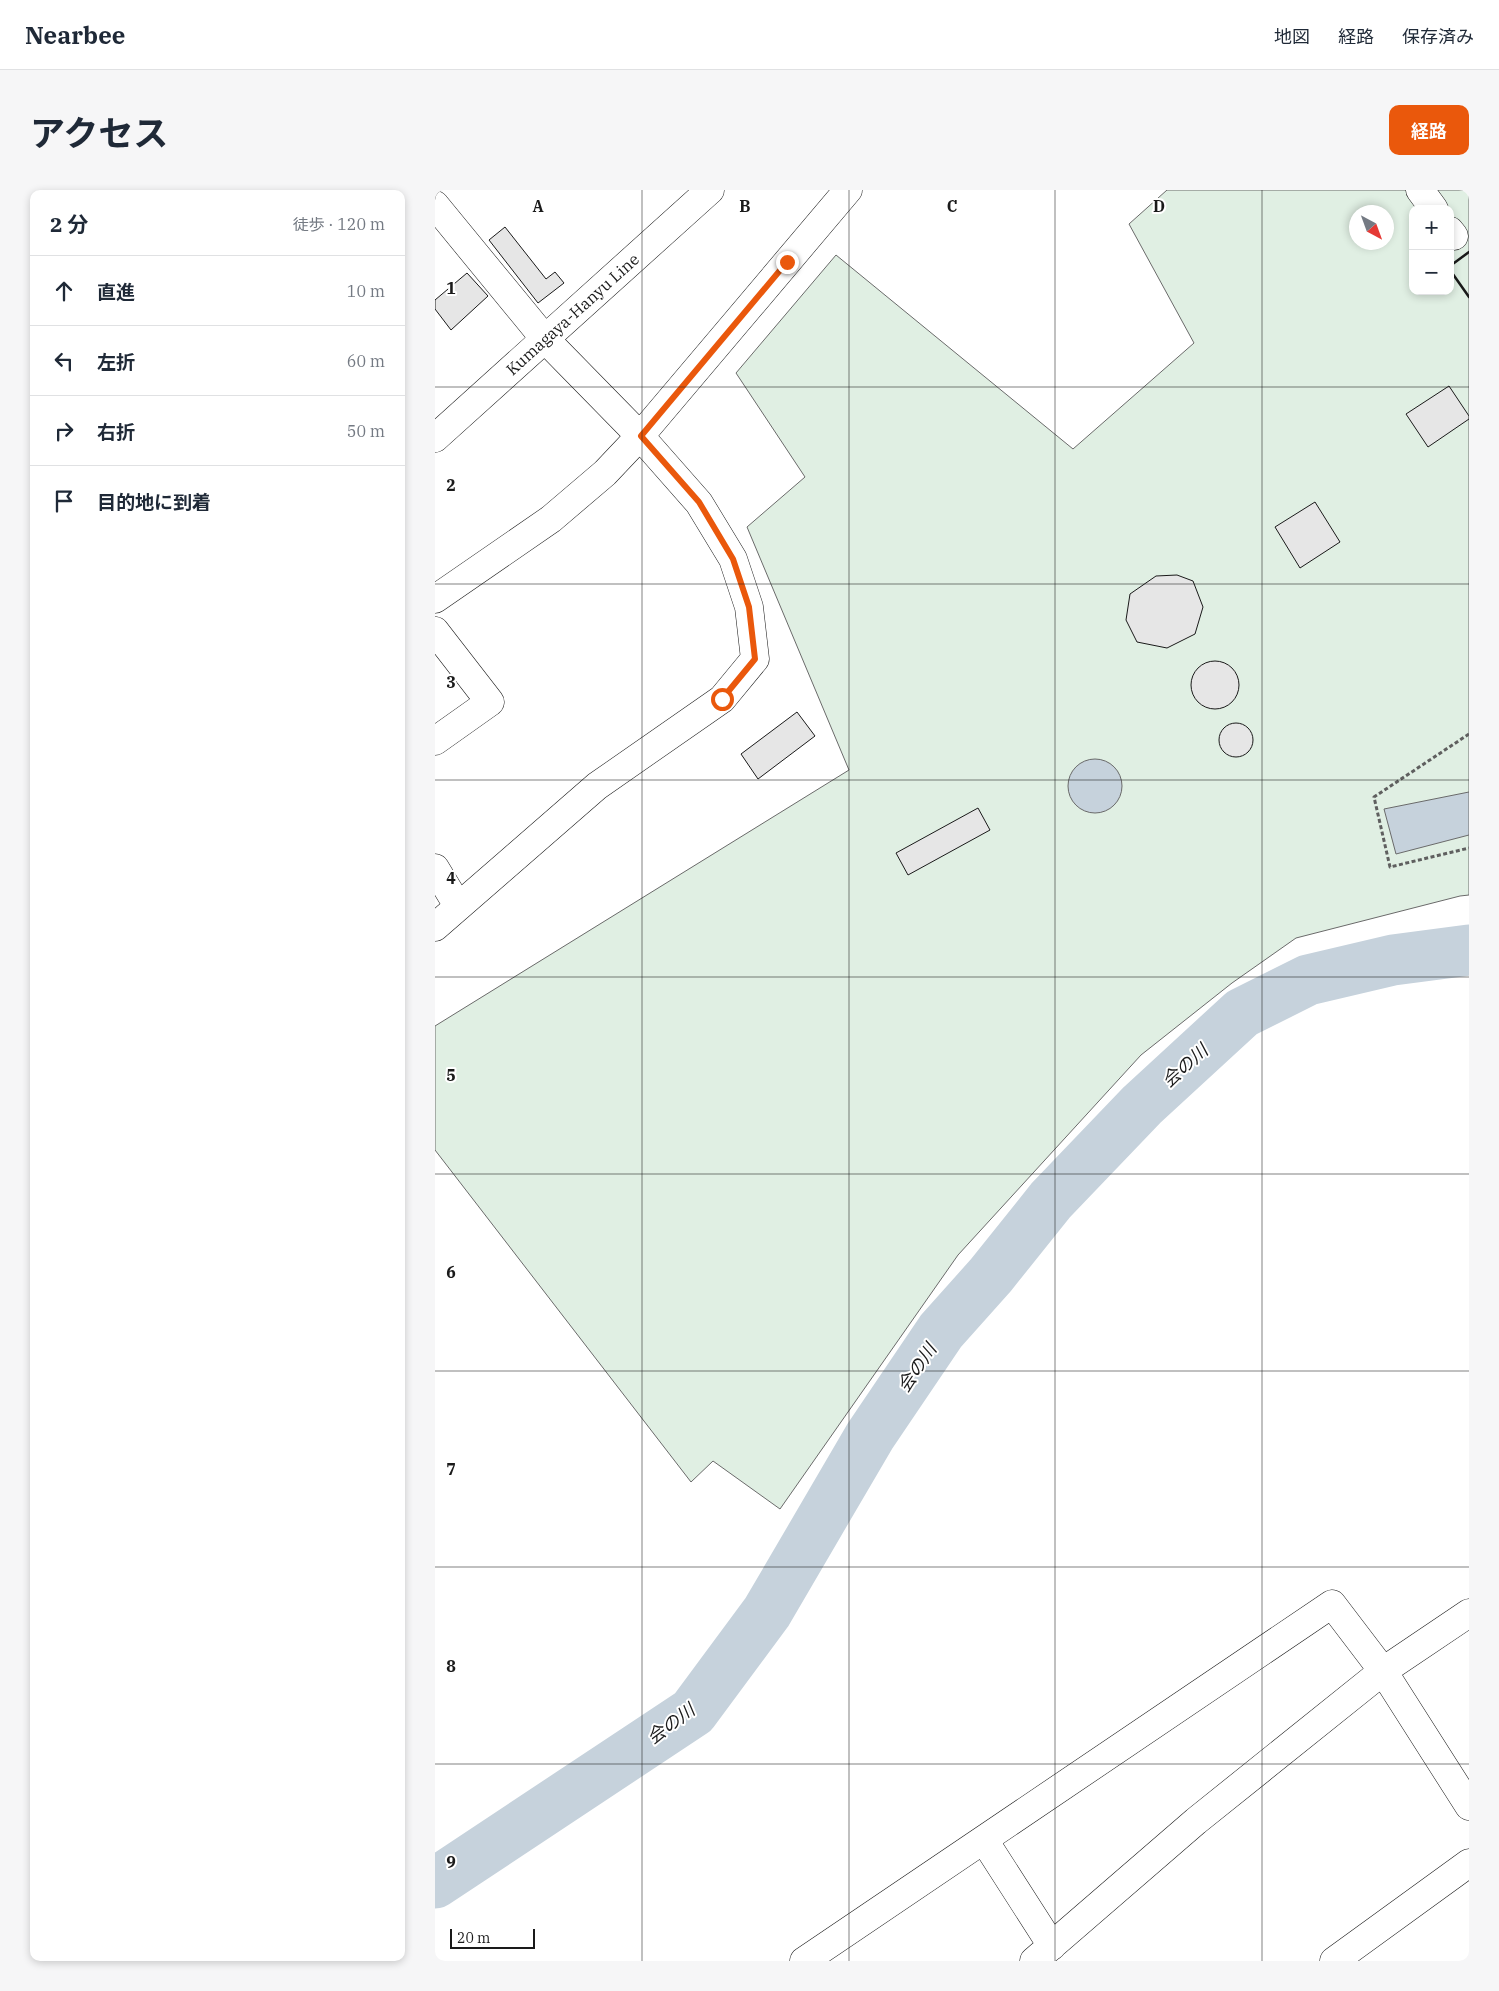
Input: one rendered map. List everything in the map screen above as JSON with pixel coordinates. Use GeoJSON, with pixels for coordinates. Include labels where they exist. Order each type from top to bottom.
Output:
{"type":"FeatureCollection","features":[{"type":"Feature","properties":{"kind":"street","name":"Kumagaya-Hanyu Line"},"geometry":{"type":"LineString","coordinates":[[435,438],[710,190]]}},
{"type":"Feature","properties":{"kind":"street"},"geometry":{"type":"LineString","coordinates":[[435,599],[551,518],[605,473],[641,436],[848,190]]}},
{"type":"Feature","properties":{"kind":"street"},"geometry":{"type":"LineString","coordinates":[[1421,190],[1431,205]]}},
{"type":"Feature","properties":{"kind":"street"},"geometry":{"type":"LineString","coordinates":[[435,205],[545,339],[641,436],[699,502],[733,559],[749,607],[755,659],[722,699],[597,786],[435,928]]}},
{"type":"Feature","properties":{"kind":"street"},"geometry":{"type":"LineString","coordinates":[[435,631],[490,702],[435,741]]}},
{"type":"Feature","properties":{"kind":"street"},"geometry":{"type":"LineString","coordinates":[[435,868],[458,906]]}},
{"type":"Feature","properties":{"kind":"street"},"geometry":{"type":"LineString","coordinates":[[804,1961],[1332,1604],[1383,1672],[1469,1806]]}},
{"type":"Feature","properties":{"kind":"street"},"geometry":{"type":"LineString","coordinates":[[984,1840],[1043,1953],[1196,1821],[1383,1672],[1469,1613]]}},
{"type":"Feature","properties":{"kind":"street"},"geometry":{"type":"LineString","coordinates":[[1334,1961],[1469,1863]]}},
{"type":"Feature","properties":{"kind":"path"},"geometry":{"type":"LineString","coordinates":[[1469,734],[1375,797],[1390,867],[1469,848]]}},
{"type":"Feature","properties":{"kind":"green space"},"geometry":{"type":"Polygon","coordinates":[[[1167,190],[1469,190],[1469,895],[1296,938],[1232,983],[1141,1055],[958,1255],[780,1509],[713,1461],[691,1482],[435,1150],[435,1026],[849,770],[747,527],[805,477],[736,373],[836,255],[1073,449],[1194,343],[1129,224],[1167,190]]]}},
{"type":"Feature","properties":{"kind":"shaded area"},"geometry":{"type":"Polygon","coordinates":[[[1090,759],[1100,759],[1110,763],[1118,771],[1122,786],[1118,801],[1110,809],[1100,813],[1090,813],[1080,809],[1072,801],[1068,791],[1068,781],[1072,771],[1080,763],[1090,759]]]}},
{"type":"Feature","properties":{"kind":"shaded area"},"geometry":{"type":"Polygon","coordinates":[[[1469,792],[1469,835],[1396,854],[1384,809],[1469,792]]]}},
{"type":"Feature","properties":{"kind":"building"},"geometry":{"type":"Polygon","coordinates":[[[505,227],[546,279],[555,272],[564,283],[538,303],[489,240],[505,227]]]}},
{"type":"Feature","properties":{"kind":"building"},"geometry":{"type":"Polygon","coordinates":[[[467,273],[488,296],[451,330],[435,309],[435,300],[467,273]]]}},
{"type":"Feature","properties":{"kind":"building"},"geometry":{"type":"Polygon","coordinates":[[[1449,386],[1469,416],[1469,419],[1428,447],[1406,414],[1449,386]]]}},
{"type":"Feature","properties":{"kind":"building"},"geometry":{"type":"Polygon","coordinates":[[[1315,502],[1340,542],[1300,568],[1275,527],[1315,502]]]}},
{"type":"Feature","properties":{"kind":"building"},"geometry":{"type":"Polygon","coordinates":[[[1177,575],[1193,581],[1203,607],[1195,634],[1167,648],[1137,642],[1126,620],[1130,594],[1156,576],[1177,575]]]}},
{"type":"Feature","properties":{"kind":"building"},"geometry":{"type":"Polygon","coordinates":[[[1210,661],[1220,661],[1232,668],[1239,680],[1239,690],[1232,702],[1220,709],[1210,709],[1202,705],[1195,698],[1191,690],[1191,680],[1195,672],[1202,665],[1210,661]]]}},
{"type":"Feature","properties":{"kind":"building"},"geometry":{"type":"Polygon","coordinates":[[[797,712],[815,736],[758,779],[741,754],[797,712]]]}},
{"type":"Feature","properties":{"kind":"building"},"geometry":{"type":"Polygon","coordinates":[[[1236,723],[1248,728],[1253,740],[1248,752],[1236,757],[1224,752],[1219,740],[1224,728],[1236,723]]]}},
{"type":"Feature","properties":{"kind":"building"},"geometry":{"type":"Polygon","coordinates":[[[978,808],[990,830],[908,875],[896,853],[978,808]]]}},
{"type":"Feature","properties":{"kind":"waterway","name":"会の川"},"geometry":{"type":"LineString","coordinates":[[435,1883],[693,1712],[767,1612],[870,1436],[941,1331],[991,1275],[1051,1200],[1142,1105],[1242,1013],[1308,980],[1393,960],[1469,950]]}},
{"type":"Feature","properties":{"kind":"wall"},"geometry":{"type":"LineString","coordinates":[[1454,263],[1469,252]]}},
{"type":"Feature","properties":{"kind":"wall"},"geometry":{"type":"LineString","coordinates":[[1454,276],[1469,297]]}},
{"type":"Feature","properties":{"kind":"route"},"geometry":{"type":"LineString","coordinates":[[722,699],[755,659],[749,607],[733,559],[699,502],[641,436],[787,262]]}}]}
